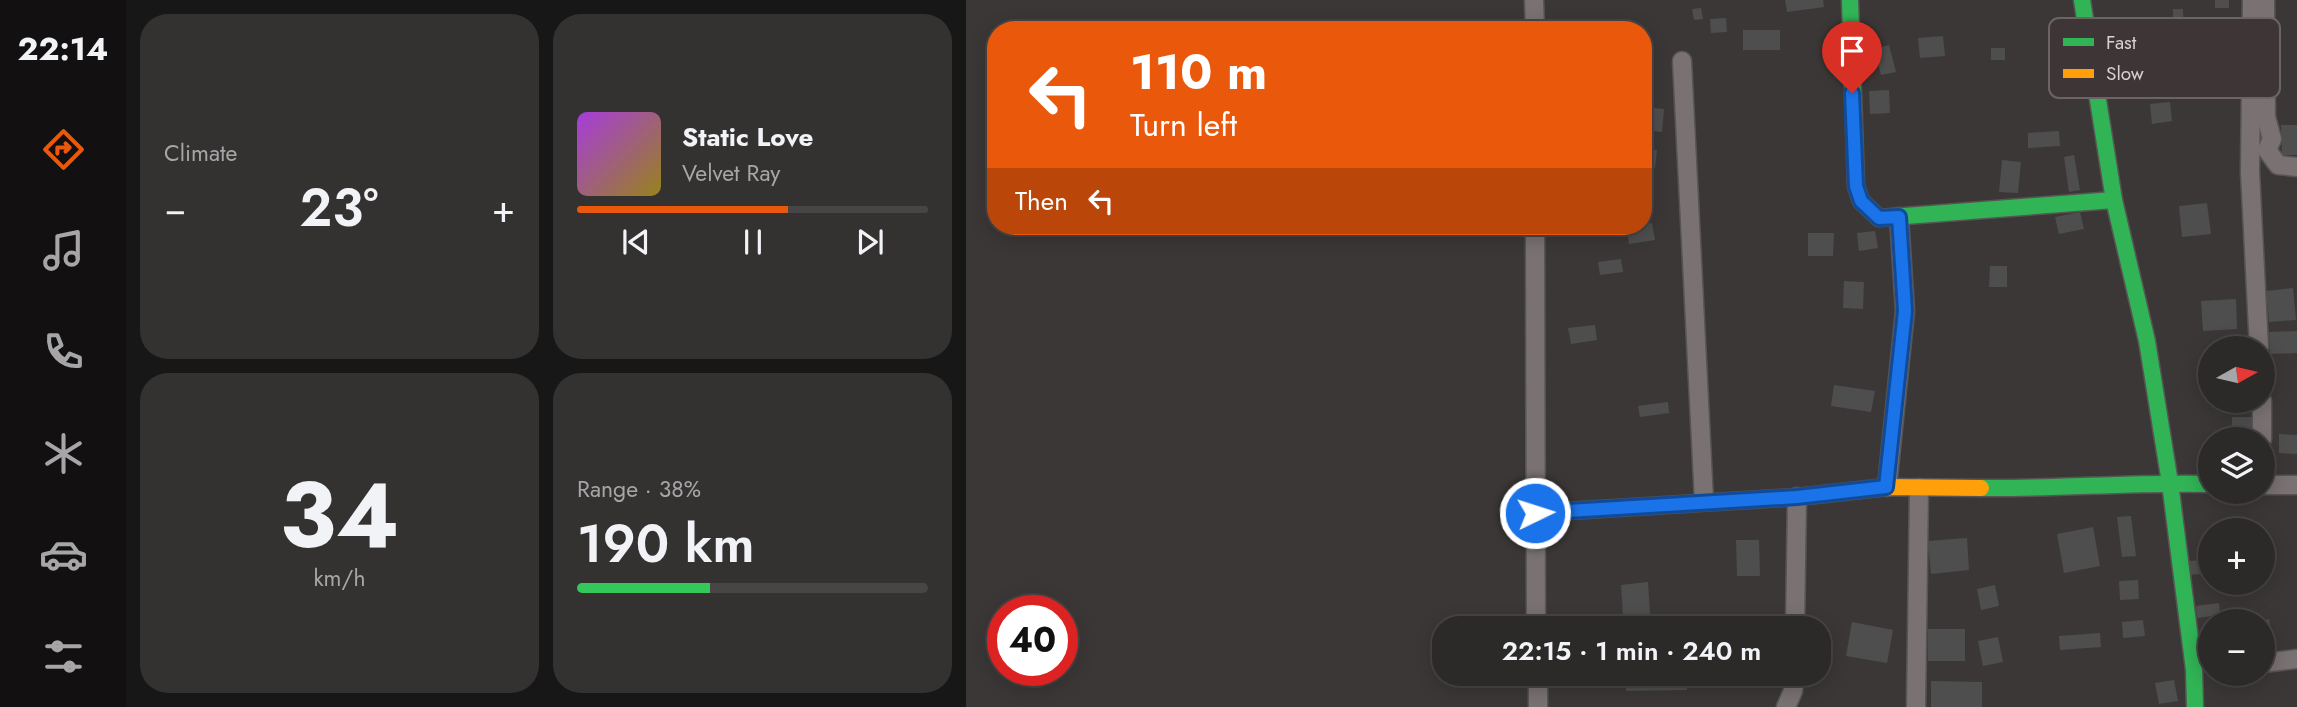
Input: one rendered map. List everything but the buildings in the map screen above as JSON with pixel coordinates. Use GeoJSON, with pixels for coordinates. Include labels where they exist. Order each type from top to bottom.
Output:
{"type":"FeatureCollection","features":[{"type":"Feature","properties":{"kind":"street"},"geometry":{"type":"LineString","coordinates":[[1534,0],[1535,21]]}},
{"type":"Feature","properties":{"kind":"street"},"geometry":{"type":"LineString","coordinates":[[1850,0],[1856,186],[1861,201],[1879,218],[2114,200]]}},
{"type":"Feature","properties":{"kind":"street"},"geometry":{"type":"LineString","coordinates":[[2082,0],[2085,18]]}},
{"type":"Feature","properties":{"kind":"street"},"geometry":{"type":"LineString","coordinates":[[2252,0],[2252,18]]}},
{"type":"Feature","properties":{"kind":"street"},"geometry":{"type":"LineString","coordinates":[[2265,0],[2265,18]]}},
{"type":"Feature","properties":{"kind":"street"},"geometry":{"type":"LineString","coordinates":[[1682,61],[1704,501]]}},
{"type":"Feature","properties":{"kind":"street"},"geometry":{"type":"LineString","coordinates":[[2098,98],[2114,200],[2147,341],[2198,646]]}},
{"type":"Feature","properties":{"kind":"street"},"geometry":{"type":"LineString","coordinates":[[2251,98],[2250,172],[2258,336]]}},
{"type":"Feature","properties":{"kind":"street"},"geometry":{"type":"LineString","coordinates":[[2266,98],[2266,117],[2272,139],[2267,150],[2278,165],[2297,166]]}},
{"type":"Feature","properties":{"kind":"street"},"geometry":{"type":"LineString","coordinates":[[1886,487],[1905,311],[1899,217]]}},
{"type":"Feature","properties":{"kind":"street"},"geometry":{"type":"LineString","coordinates":[[1535,235],[1536,616]]}},
{"type":"Feature","properties":{"kind":"street"},"geometry":{"type":"LineString","coordinates":[[1535,513],[1797,497],[1886,487],[2039,489],[2198,484]]}},
{"type":"Feature","properties":{"kind":"street"},"geometry":{"type":"LineString","coordinates":[[2275,485],[2297,485]]}},
{"type":"Feature","properties":{"kind":"street"},"geometry":{"type":"LineString","coordinates":[[1916,707],[1919,488]]}},
{"type":"Feature","properties":{"kind":"street"},"geometry":{"type":"LineString","coordinates":[[1796,616],[1797,497]]}},
{"type":"Feature","properties":{"kind":"street"},"geometry":{"type":"LineString","coordinates":[[2275,662],[2297,659]]}},
{"type":"Feature","properties":{"kind":"street"},"geometry":{"type":"LineString","coordinates":[[1538,686],[1538,707]]}},
{"type":"Feature","properties":{"kind":"street"},"geometry":{"type":"LineString","coordinates":[[1786,707],[1794,686]]}},
{"type":"Feature","properties":{"kind":"street"},"geometry":{"type":"LineString","coordinates":[[2195,707],[2199,686]]}},
{"type":"Feature","properties":{"kind":"traffic: fast"},"geometry":{"type":"LineString","coordinates":[[1850,0],[1856,186],[1861,201],[1879,218],[2114,200]]}},
{"type":"Feature","properties":{"kind":"traffic: fast"},"geometry":{"type":"LineString","coordinates":[[2082,0],[2085,18]]}},
{"type":"Feature","properties":{"kind":"traffic: fast"},"geometry":{"type":"LineString","coordinates":[[2098,98],[2114,200],[2147,341],[2170,483],[2194,670],[2195,707]]}},
{"type":"Feature","properties":{"kind":"traffic: fast"},"geometry":{"type":"LineString","coordinates":[[1981,488],[2198,484]]}},
{"type":"Feature","properties":{"kind":"traffic: slow"},"geometry":{"type":"LineString","coordinates":[[1535,513],[1797,497],[1887,487],[1981,488]]}},
{"type":"Feature","properties":{"kind":"route"},"geometry":{"type":"LineString","coordinates":[[1535,513],[1797,497],[1886,487],[1905,311],[1899,217],[1879,218],[1861,201],[1856,186],[1852,93]]}}]}
